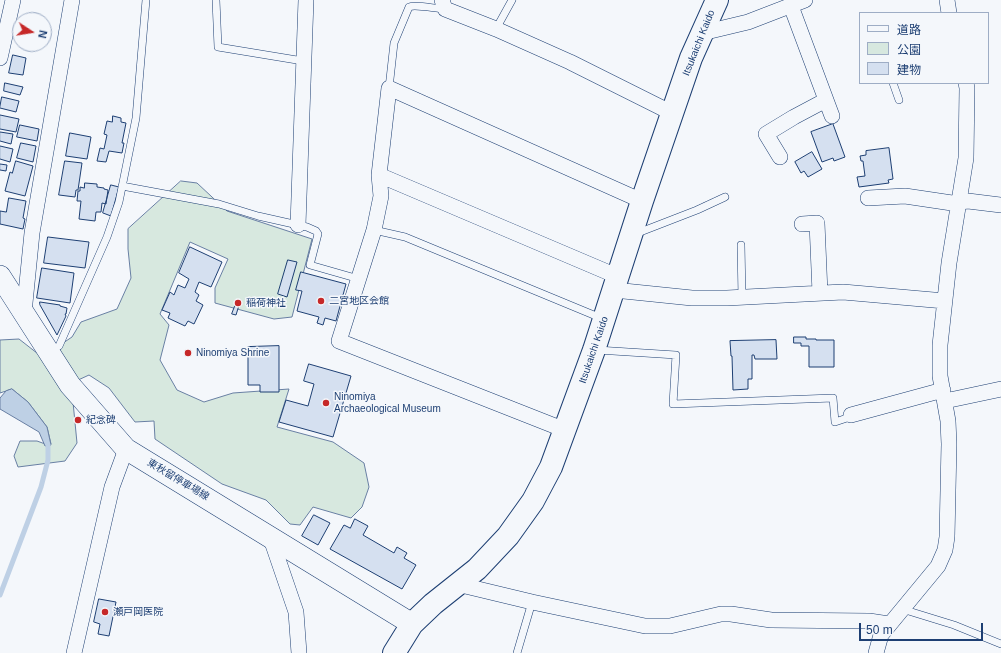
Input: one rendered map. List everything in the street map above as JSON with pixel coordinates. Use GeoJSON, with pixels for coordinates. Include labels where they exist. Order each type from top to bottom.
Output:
{"type":"FeatureCollection","features":[{"type":"Feature","properties":{"kind":"main road","name":"Itsukaichi Kaido"},"geometry":{"type":"LineString","coordinates":[[394,653],[412,624],[433,604],[477,568],[508,536],[533,501],[551,467],[594,350],[642,201],[691,58],[717,0]]}},
{"type":"Feature","properties":{"kind":"main road","name":"東秋留停車場線"},"geometry":{"type":"LineString","coordinates":[[0,276],[70,385],[126,449],[412,624]]}},
{"type":"Feature","properties":{"kind":"street"},"geometry":{"type":"LineString","coordinates":[[0,58],[13,0]]}},
{"type":"Feature","properties":{"kind":"street"},"geometry":{"type":"LineString","coordinates":[[24,313],[32,232],[72,0]]}},
{"type":"Feature","properties":{"kind":"street"},"geometry":{"type":"LineString","coordinates":[[298,225],[306,0]]}},
{"type":"Feature","properties":{"kind":"street"},"geometry":{"type":"LineString","coordinates":[[702,33],[748,22],[806,0]]}},
{"type":"Feature","properties":{"kind":"street"},"geometry":{"type":"LineString","coordinates":[[947,0],[949,12]]}},
{"type":"Feature","properties":{"kind":"street"},"geometry":{"type":"LineString","coordinates":[[444,5],[570,62],[672,113]]}},
{"type":"Feature","properties":{"kind":"street"},"geometry":{"type":"LineString","coordinates":[[791,6],[832,116]]}},
{"type":"Feature","properties":{"kind":"street"},"geometry":{"type":"LineString","coordinates":[[876,653],[881,635],[938,566],[945,550],[947,537],[949,444],[944,396],[940,376],[940,346],[958,202],[966,158],[966,84]]}},
{"type":"Feature","properties":{"kind":"street"},"geometry":{"type":"LineString","coordinates":[[565,430],[339,341],[374,230],[381,196],[379,175],[389,88],[642,201]]}},
{"type":"Feature","properties":{"kind":"street"},"geometry":{"type":"LineString","coordinates":[[780,157],[766,134],[826,100]]}},
{"type":"Feature","properties":{"kind":"street"},"geometry":{"type":"LineString","coordinates":[[379,175],[616,284],[692,298],[843,292],[945,301]]}},
{"type":"Feature","properties":{"kind":"street"},"geometry":{"type":"LineString","coordinates":[[868,198],[905,196],[952,204],[968,201],[1001,205]]}},
{"type":"Feature","properties":{"kind":"street"},"geometry":{"type":"LineString","coordinates":[[802,224],[817,223],[820,293]]}},
{"type":"Feature","properties":{"kind":"street"},"geometry":{"type":"LineString","coordinates":[[851,415],[944,396],[1001,389]]}},
{"type":"Feature","properties":{"kind":"street"},"geometry":{"type":"LineString","coordinates":[[74,653],[112,487],[126,449]]}},
{"type":"Feature","properties":{"kind":"street"},"geometry":{"type":"LineString","coordinates":[[270,536],[296,612],[299,653]]}},
{"type":"Feature","properties":{"kind":"street"},"geometry":{"type":"LineString","coordinates":[[457,584],[532,602],[645,626],[670,626],[721,614],[731,614],[770,620],[869,621],[889,624]]}},
{"type":"Feature","properties":{"kind":"lane"},"geometry":{"type":"LineString","coordinates":[[48,352],[59,346],[107,237],[119,202],[136,118],[146,0]]}},
{"type":"Feature","properties":{"kind":"lane"},"geometry":{"type":"LineString","coordinates":[[216,0],[218,47],[303,62]]}},
{"type":"Feature","properties":{"kind":"lane"},"geometry":{"type":"LineString","coordinates":[[496,29],[512,0]]}},
{"type":"Feature","properties":{"kind":"lane"},"geometry":{"type":"LineString","coordinates":[[389,88],[394,43],[409,7],[413,5],[432,9],[444,5]]}},
{"type":"Feature","properties":{"kind":"lane"},"geometry":{"type":"LineString","coordinates":[[893,84],[899,100]]}},
{"type":"Feature","properties":{"kind":"lane"},"geometry":{"type":"LineString","coordinates":[[122,186],[219,204],[316,231],[318,234],[310,265],[359,279]]}},
{"type":"Feature","properties":{"kind":"lane"},"geometry":{"type":"LineString","coordinates":[[632,235],[697,210],[725,196]]}},
{"type":"Feature","properties":{"kind":"lane"},"geometry":{"type":"LineString","coordinates":[[374,230],[405,237],[604,320]]}},
{"type":"Feature","properties":{"kind":"lane"},"geometry":{"type":"LineString","coordinates":[[741,245],[742,297]]}},
{"type":"Feature","properties":{"kind":"lane"},"geometry":{"type":"LineString","coordinates":[[594,350],[676,355],[673,404],[833,398],[835,422],[851,415]]}},
{"type":"Feature","properties":{"kind":"lane"},"geometry":{"type":"LineString","coordinates":[[517,653],[532,602]]}},
{"type":"Feature","properties":{"kind":"lane"},"geometry":{"type":"LineString","coordinates":[[902,609],[954,625],[1001,644]]}},
{"type":"Feature","properties":{"kind":"green space","name":"Ninomiya Shrine"},"geometry":{"type":"Polygon","coordinates":[[[181,181],[197,183],[227,211],[312,239],[292,317],[274,319],[215,303],[215,288],[228,259],[190,242],[160,314],[169,325],[160,360],[177,390],[204,402],[233,393],[289,389],[277,427],[333,442],[364,463],[369,487],[362,507],[351,518],[313,507],[300,525],[290,524],[266,500],[222,484],[155,439],[154,421],[135,422],[109,388],[89,375],[63,387],[73,402],[77,443],[65,461],[18,467],[14,456],[20,441],[37,441],[48,445],[51,444],[47,427],[28,402],[12,389],[0,393],[0,340],[19,339],[42,357],[72,337],[81,322],[117,309],[131,278],[128,249],[128,229],[181,181]]]}},
{"type":"Feature","properties":{"kind":"water"},"geometry":{"type":"Polygon","coordinates":[[[12,389],[28,402],[47,427],[51,445],[45,446],[39,432],[0,409],[0,398],[6,391],[12,389]]]}},
{"type":"Feature","properties":{"kind":"building"},"geometry":{"type":"Polygon","coordinates":[[[13,55],[26,58],[23,75],[9,73],[13,55]]]}},
{"type":"Feature","properties":{"kind":"building"},"geometry":{"type":"Polygon","coordinates":[[[5,83],[23,87],[20,95],[4,91],[5,83]]]}},
{"type":"Feature","properties":{"kind":"building"},"geometry":{"type":"Polygon","coordinates":[[[2,97],[19,101],[16,112],[0,108],[2,97]]]}},
{"type":"Feature","properties":{"kind":"building"},"geometry":{"type":"Polygon","coordinates":[[[0,115],[19,119],[16,132],[0,129],[0,115]]]}},
{"type":"Feature","properties":{"kind":"building"},"geometry":{"type":"Polygon","coordinates":[[[113,116],[121,118],[121,122],[126,123],[122,143],[124,143],[122,153],[109,151],[106,162],[97,161],[100,148],[104,149],[107,135],[104,134],[107,121],[112,122],[113,116]]]}},
{"type":"Feature","properties":{"kind":"building"},"geometry":{"type":"Polygon","coordinates":[[[833,124],[845,157],[834,161],[833,158],[822,162],[811,132],[833,124]]]}},
{"type":"Feature","properties":{"kind":"building"},"geometry":{"type":"Polygon","coordinates":[[[20,125],[39,129],[37,141],[17,137],[20,125]]]}},
{"type":"Feature","properties":{"kind":"building"},"geometry":{"type":"Polygon","coordinates":[[[0,132],[13,134],[11,144],[0,141],[0,132]]]}},
{"type":"Feature","properties":{"kind":"building"},"geometry":{"type":"Polygon","coordinates":[[[70,133],[91,137],[87,159],[66,156],[70,133]]]}},
{"type":"Feature","properties":{"kind":"building"},"geometry":{"type":"Polygon","coordinates":[[[21,143],[36,146],[33,162],[17,158],[21,143]]]}},
{"type":"Feature","properties":{"kind":"building"},"geometry":{"type":"Polygon","coordinates":[[[0,146],[13,149],[10,162],[0,159],[0,146]]]}},
{"type":"Feature","properties":{"kind":"building"},"geometry":{"type":"Polygon","coordinates":[[[889,148],[893,179],[888,180],[889,183],[859,187],[857,177],[865,176],[863,161],[861,161],[860,156],[866,155],[866,151],[889,148]]]}},
{"type":"Feature","properties":{"kind":"building"},"geometry":{"type":"Polygon","coordinates":[[[812,152],[822,169],[808,177],[804,171],[801,173],[795,162],[812,152]]]}},
{"type":"Feature","properties":{"kind":"building"},"geometry":{"type":"Polygon","coordinates":[[[16,161],[33,166],[25,196],[5,191],[10,172],[12,173],[16,161]]]}},
{"type":"Feature","properties":{"kind":"building"},"geometry":{"type":"Polygon","coordinates":[[[65,161],[82,163],[78,190],[76,190],[75,197],[59,195],[65,161]]]}},
{"type":"Feature","properties":{"kind":"building"},"geometry":{"type":"Polygon","coordinates":[[[0,164],[7,165],[6,171],[0,170],[0,164]]]}},
{"type":"Feature","properties":{"kind":"building"},"geometry":{"type":"Polygon","coordinates":[[[85,183],[97,184],[97,187],[108,190],[106,204],[102,203],[101,212],[96,212],[95,221],[79,219],[81,201],[77,201],[78,191],[80,191],[80,187],[84,188],[85,183]]]}},
{"type":"Feature","properties":{"kind":"building"},"geometry":{"type":"Polygon","coordinates":[[[111,185],[119,187],[111,216],[103,213],[111,185]]]}},
{"type":"Feature","properties":{"kind":"building"},"geometry":{"type":"Polygon","coordinates":[[[9,198],[26,201],[23,229],[0,224],[0,211],[6,212],[9,198]]]}},
{"type":"Feature","properties":{"kind":"building"},"geometry":{"type":"Polygon","coordinates":[[[48,237],[89,242],[85,268],[44,263],[48,237]]]}},
{"type":"Feature","properties":{"kind":"building"},"geometry":{"type":"Polygon","coordinates":[[[190,247],[222,262],[211,287],[199,282],[195,292],[199,295],[196,301],[203,305],[194,324],[188,321],[185,326],[168,318],[170,313],[162,310],[170,292],[174,295],[178,285],[185,288],[189,279],[179,273],[190,247]]]}},
{"type":"Feature","properties":{"kind":"building"},"geometry":{"type":"Polygon","coordinates":[[[288,260],[297,262],[287,297],[278,294],[288,260]]]}},
{"type":"Feature","properties":{"kind":"building"},"geometry":{"type":"Polygon","coordinates":[[[42,268],[74,273],[70,303],[37,298],[42,268]]]}},
{"type":"Feature","properties":{"kind":"building","name":"二宮地区会館"},"geometry":{"type":"Polygon","coordinates":[[[301,272],[346,284],[336,321],[325,318],[323,325],[317,323],[319,317],[297,311],[302,291],[296,290],[301,272]]]}},
{"type":"Feature","properties":{"kind":"building"},"geometry":{"type":"Polygon","coordinates":[[[237,301],[240,302],[236,315],[232,314],[237,301]]]}},
{"type":"Feature","properties":{"kind":"building"},"geometry":{"type":"Polygon","coordinates":[[[40,302],[60,305],[67,308],[65,314],[66,316],[57,335],[40,305],[40,302]]]}},
{"type":"Feature","properties":{"kind":"building"},"geometry":{"type":"Polygon","coordinates":[[[794,337],[806,337],[806,339],[816,340],[834,340],[834,367],[809,367],[809,346],[801,346],[801,343],[794,343],[794,337]]]}},
{"type":"Feature","properties":{"kind":"building"},"geometry":{"type":"Polygon","coordinates":[[[776,340],[777,359],[755,359],[754,355],[752,355],[752,379],[748,379],[748,389],[733,390],[730,341],[776,340]]]}},
{"type":"Feature","properties":{"kind":"building"},"geometry":{"type":"Polygon","coordinates":[[[279,346],[279,392],[260,392],[260,385],[248,385],[248,347],[279,346]]]}},
{"type":"Feature","properties":{"kind":"building","name":"Ninomiya Archaeological Museum"},"geometry":{"type":"Polygon","coordinates":[[[309,364],[351,376],[333,437],[279,422],[286,400],[308,406],[314,384],[304,381],[309,364]]]}},
{"type":"Feature","properties":{"kind":"building"},"geometry":{"type":"Polygon","coordinates":[[[314,515],[330,523],[318,545],[302,536],[314,515]]]}},
{"type":"Feature","properties":{"kind":"building"},"geometry":{"type":"Polygon","coordinates":[[[355,519],[368,526],[363,535],[394,553],[397,547],[407,553],[404,558],[416,565],[402,589],[330,549],[344,525],[350,528],[355,519]]]}},
{"type":"Feature","properties":{"kind":"building","name":"瀬戸岡医院"},"geometry":{"type":"Polygon","coordinates":[[[99,599],[116,602],[109,636],[98,634],[100,624],[94,622],[99,599]]]}},
{"type":"Feature","properties":{"kind":"waterway"},"geometry":{"type":"LineString","coordinates":[[0,595],[41,487],[48,460],[48,445]]}},
{"type":"Feature","properties":{"kind":"place","name":"二宮地区会館"},"geometry":{"type":"Point","coordinates":[321,301]}},
{"type":"Feature","properties":{"kind":"place","name":"稲荷神社"},"geometry":{"type":"Point","coordinates":[238,303]}},
{"type":"Feature","properties":{"kind":"place","name":"Ninomiya Shrine"},"geometry":{"type":"Point","coordinates":[188,353]}},
{"type":"Feature","properties":{"kind":"place","name":"Ninomiya Archaeological Museum"},"geometry":{"type":"Point","coordinates":[326,403]}},
{"type":"Feature","properties":{"kind":"place","name":"紀念碑"},"geometry":{"type":"Point","coordinates":[78,420]}},
{"type":"Feature","properties":{"kind":"place","name":"瀬戸岡医院"},"geometry":{"type":"Point","coordinates":[105,612]}}]}
